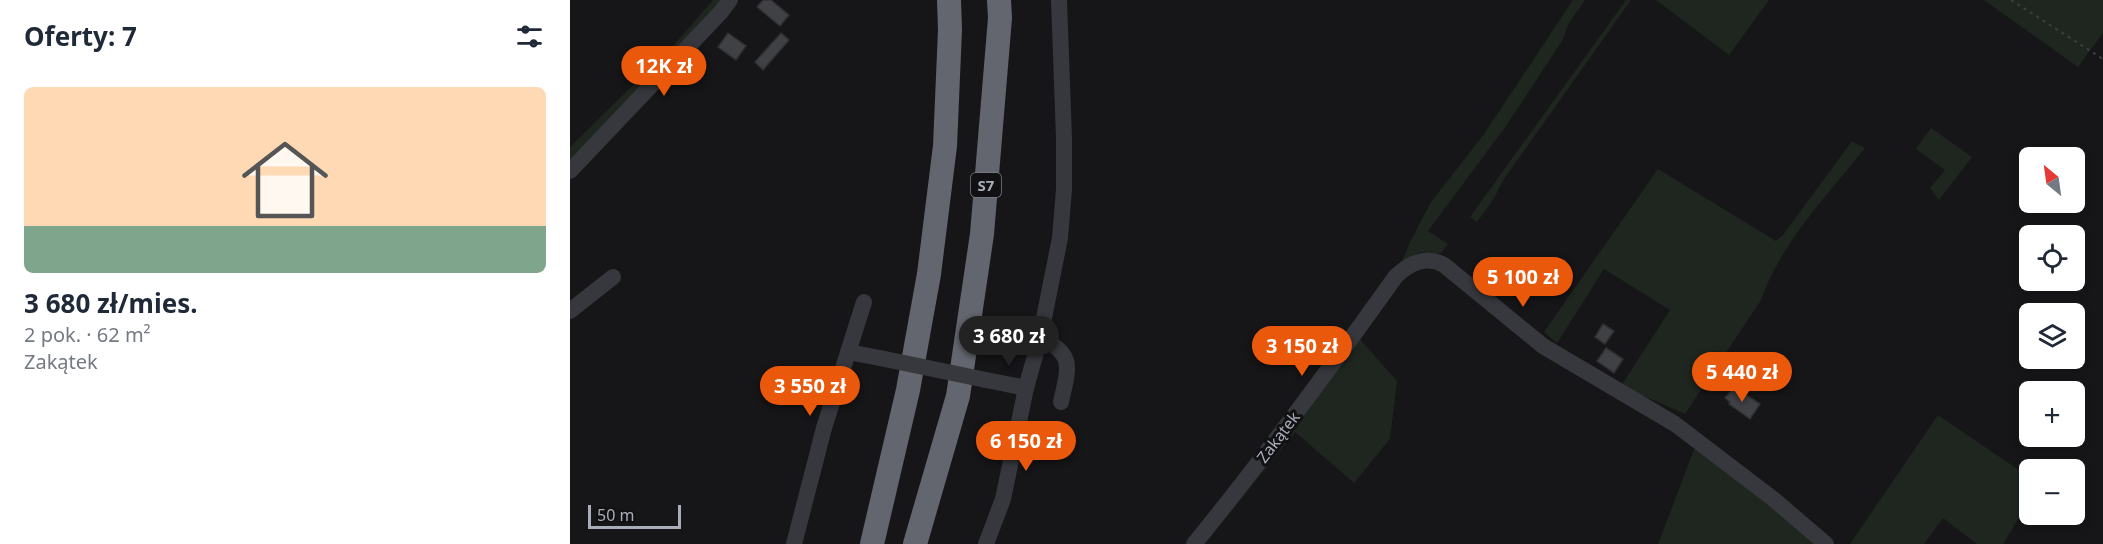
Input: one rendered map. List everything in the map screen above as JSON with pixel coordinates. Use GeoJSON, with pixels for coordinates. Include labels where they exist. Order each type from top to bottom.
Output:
{"type":"FeatureCollection","features":[{"type":"Feature","properties":{"kind":"highway"},"geometry":{"type":"LineString","coordinates":[[872,544],[908,390],[929,274],[945,146],[950,30],[949,0]]}},
{"type":"Feature","properties":{"kind":"highway","name":"S7"},"geometry":{"type":"LineString","coordinates":[[915,544],[958,396],[982,234],[1000,18],[999,0]]}},
{"type":"Feature","properties":{"kind":"street"},"geometry":{"type":"LineString","coordinates":[[570,171],[730,0]]}},
{"type":"Feature","properties":{"kind":"street"},"geometry":{"type":"LineString","coordinates":[[986,544],[1003,499],[1060,238],[1064,189],[1064,139],[1059,0]]}},
{"type":"Feature","properties":{"kind":"street","name":"Zakątek"},"geometry":{"type":"LineString","coordinates":[[1194,544],[1324,377],[1396,276],[1405,267],[1421,260],[1435,260],[1444,264],[1543,346],[1675,424],[1772,498],[1826,544]]}},
{"type":"Feature","properties":{"kind":"street"},"geometry":{"type":"LineString","coordinates":[[570,311],[613,277]]}},
{"type":"Feature","properties":{"kind":"street"},"geometry":{"type":"LineString","coordinates":[[794,544],[824,428],[864,302]]}},
{"type":"Feature","properties":{"kind":"street"},"geometry":{"type":"LineString","coordinates":[[1040,338],[1056,345],[1065,355],[1066,377],[1061,402]]}},
{"type":"Feature","properties":{"kind":"street"},"geometry":{"type":"LineString","coordinates":[[848,352],[1026,388]]}},
{"type":"Feature","properties":{"kind":"path"},"geometry":{"type":"LineString","coordinates":[[2011,0],[2103,59]]}},
{"type":"Feature","properties":{"kind":"shaded area"},"geometry":{"type":"Polygon","coordinates":[[[713,0],[723,0],[570,163],[570,147],[674,45],[713,0]]]}},
{"type":"Feature","properties":{"kind":"shaded area"},"geometry":{"type":"Polygon","coordinates":[[[1573,0],[1585,0],[1569,23],[1562,41],[1506,126],[1428,231],[1448,244],[1440,254],[1420,252],[1401,264],[1431,202],[1484,134],[1573,0]]]}},
{"type":"Feature","properties":{"kind":"shaded area"},"geometry":{"type":"Polygon","coordinates":[[[1626,0],[1631,0],[1504,179],[1493,200],[1477,222],[1470,217],[1626,0]]]}},
{"type":"Feature","properties":{"kind":"shaded area"},"geometry":{"type":"Polygon","coordinates":[[[1656,0],[1769,0],[1729,55],[1656,0]]]}},
{"type":"Feature","properties":{"kind":"shaded area"},"geometry":{"type":"Polygon","coordinates":[[[1984,0],[2103,0],[2103,33],[2078,67],[1984,0]]]}},
{"type":"Feature","properties":{"kind":"shaded area"},"geometry":{"type":"Polygon","coordinates":[[[1931,128],[1972,157],[1939,200],[1930,188],[1945,170],[1916,149],[1931,128]]]}},
{"type":"Feature","properties":{"kind":"shaded area"},"geometry":{"type":"Polygon","coordinates":[[[1852,141],[1865,148],[1821,201],[1780,258],[1761,300],[1685,414],[1621,386],[1670,310],[1604,269],[1557,343],[1544,332],[1658,169],[1776,241],[1783,235],[1852,141]]]}},
{"type":"Feature","properties":{"kind":"shaded area"},"geometry":{"type":"Polygon","coordinates":[[[1401,264],[1359,338],[1397,381],[1390,439],[1354,483],[1295,432],[1205,544],[1187,544],[1401,264]]]}},
{"type":"Feature","properties":{"kind":"shaded area"},"geometry":{"type":"Polygon","coordinates":[[[1938,415],[2019,470],[2019,518],[2003,544],[1977,544],[1943,518],[1924,544],[1850,544],[1938,415]]]}},
{"type":"Feature","properties":{"kind":"shaded area"},"geometry":{"type":"Polygon","coordinates":[[[1695,447],[1817,544],[1658,544],[1695,447]]]}},
{"type":"Feature","properties":{"kind":"building"},"geometry":{"type":"Polygon","coordinates":[[[763,0],[771,0],[789,15],[780,26],[757,7],[763,0]]]}},
{"type":"Feature","properties":{"kind":"building"},"geometry":{"type":"Polygon","coordinates":[[[728,33],[746,46],[736,60],[718,47],[728,33]]]}},
{"type":"Feature","properties":{"kind":"building"},"geometry":{"type":"Polygon","coordinates":[[[781,33],[789,40],[763,70],[755,62],[781,33]]]}},
{"type":"Feature","properties":{"kind":"building"},"geometry":{"type":"Polygon","coordinates":[[[1603,324],[1614,331],[1605,344],[1595,337],[1603,324]]]}},
{"type":"Feature","properties":{"kind":"building"},"geometry":{"type":"Polygon","coordinates":[[[1606,348],[1623,359],[1614,373],[1597,361],[1606,348]]]}},
{"type":"Feature","properties":{"kind":"building"},"geometry":{"type":"Polygon","coordinates":[[[1734,387],[1760,404],[1750,419],[1729,404],[1730,402],[1725,398],[1734,387]]]}}]}
